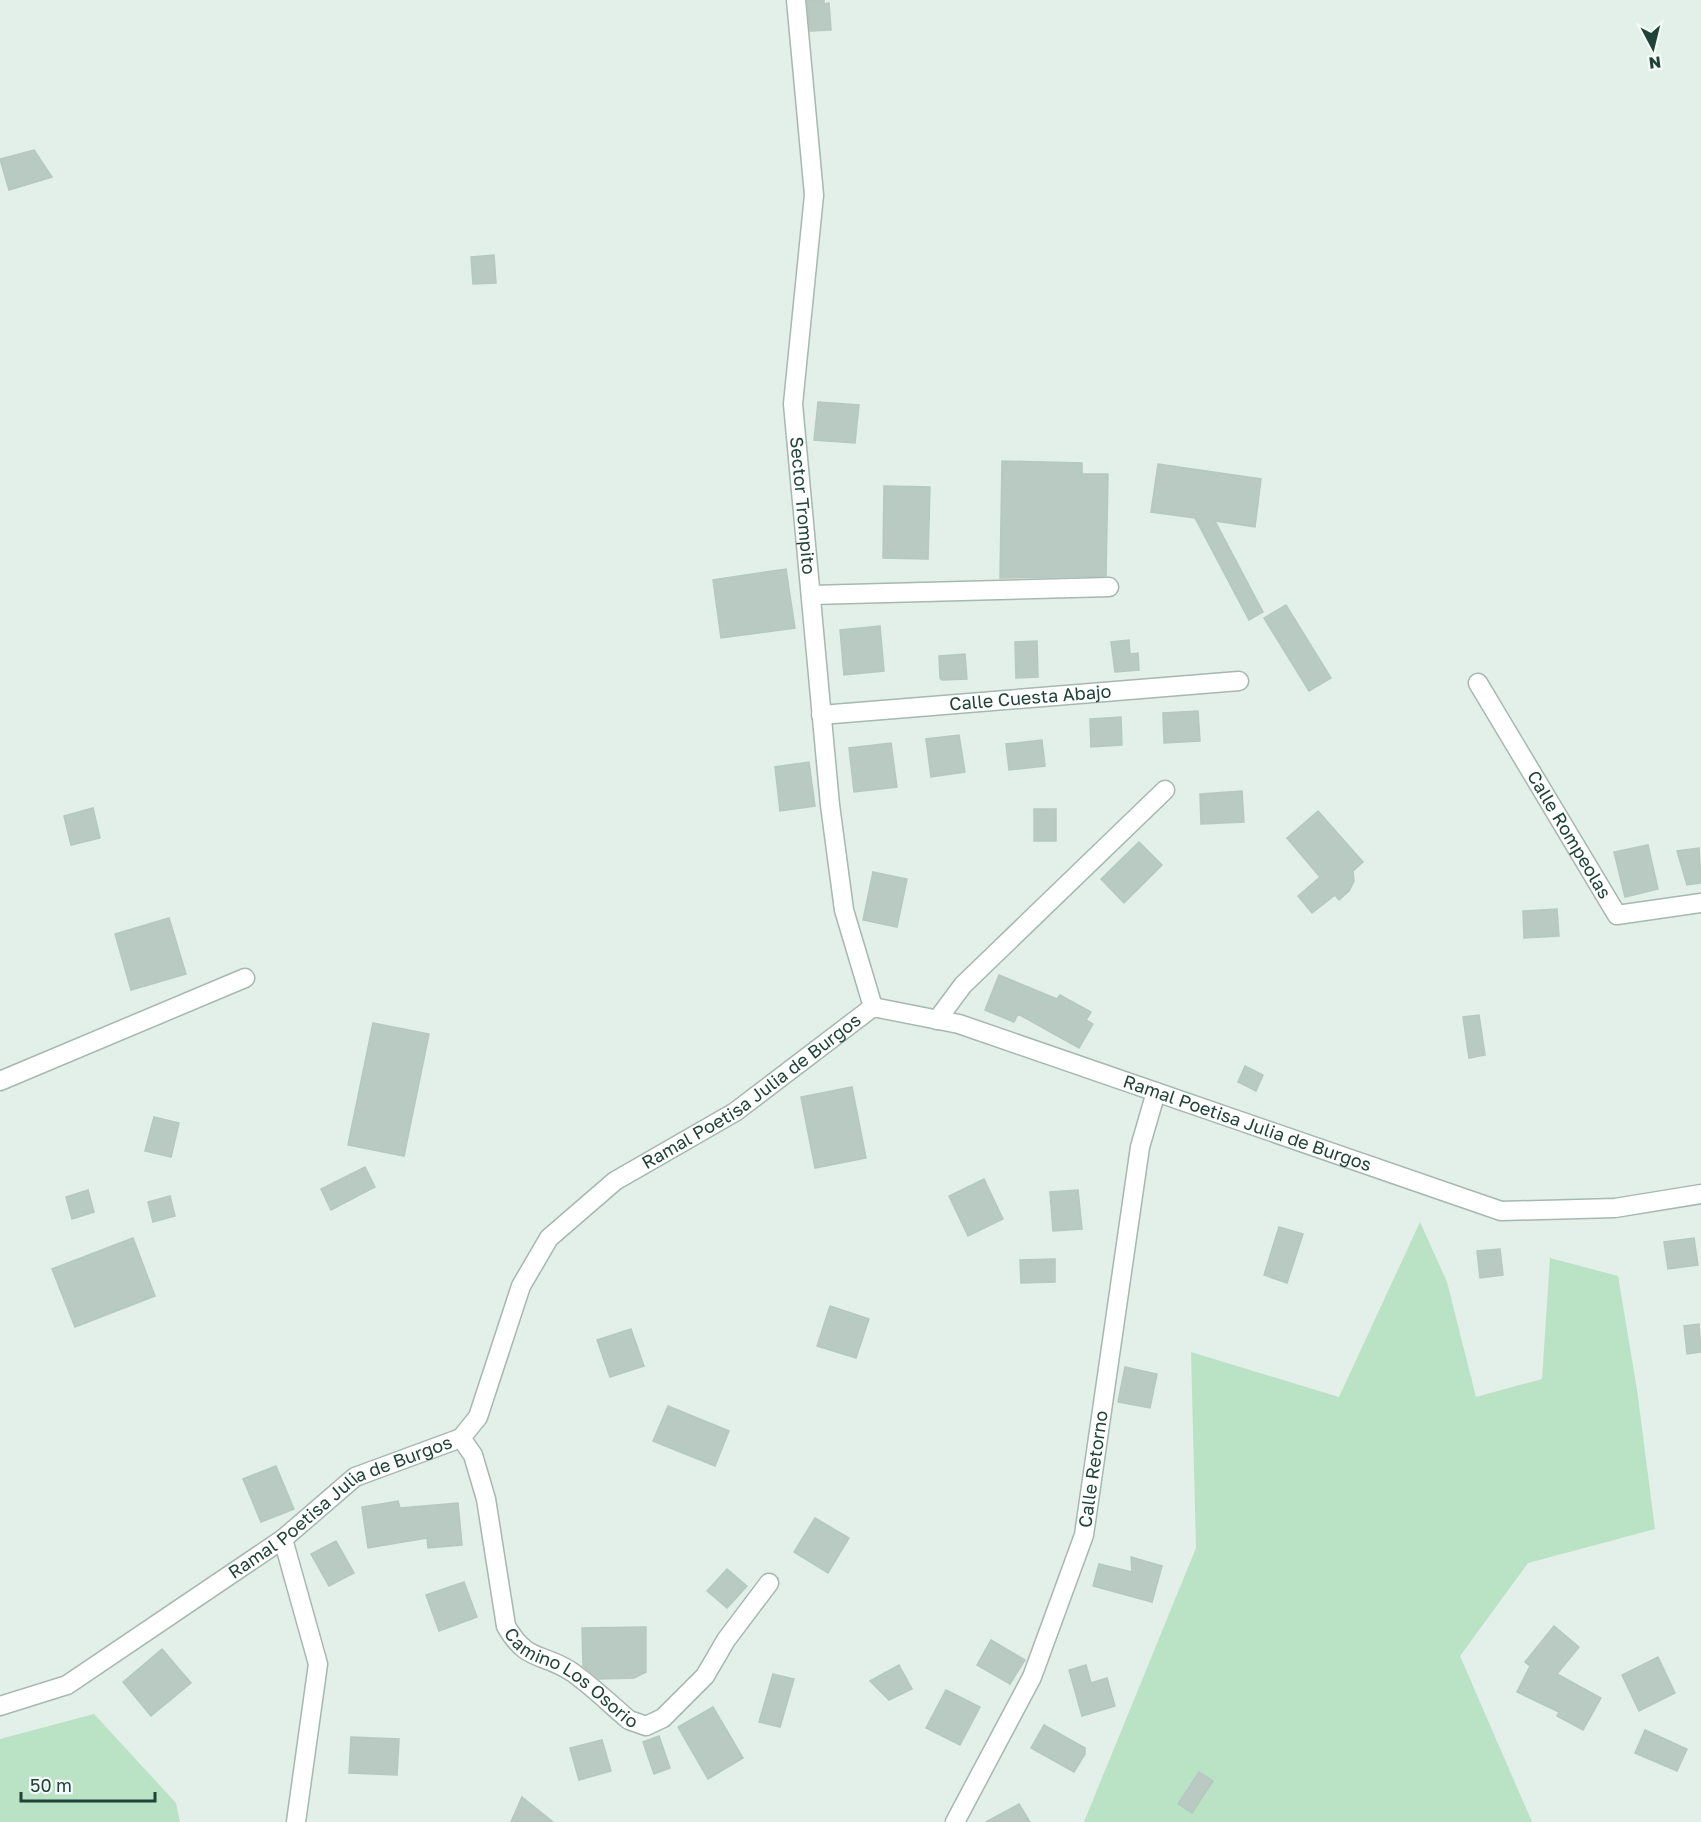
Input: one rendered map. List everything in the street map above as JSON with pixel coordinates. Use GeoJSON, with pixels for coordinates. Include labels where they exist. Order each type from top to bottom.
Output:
{"type":"FeatureCollection","features":[{"type":"Feature","properties":{"kind":"street","name":"Sector Trompito"},"geometry":{"type":"LineString","coordinates":[[796,0],[814,195],[793,404],[830,806],[844,910],[873,1007]]}},
{"type":"Feature","properties":{"kind":"street"},"geometry":{"type":"LineString","coordinates":[[811,595],[1109,587]]}},
{"type":"Feature","properties":{"kind":"street","name":"Calle Cuesta Abajo"},"geometry":{"type":"LineString","coordinates":[[821,715],[1239,681]]}},
{"type":"Feature","properties":{"kind":"street","name":"Calle Rompeolas"},"geometry":{"type":"LineString","coordinates":[[1478,684],[1617,915],[1701,903]]}},
{"type":"Feature","properties":{"kind":"street"},"geometry":{"type":"LineString","coordinates":[[937,1020],[963,985],[1165,790]]}},
{"type":"Feature","properties":{"kind":"street"},"geometry":{"type":"LineString","coordinates":[[0,1081],[245,978]]}},
{"type":"Feature","properties":{"kind":"street","name":"Ramal Poetisa Julia de Burgos"},"geometry":{"type":"LineString","coordinates":[[0,1706],[67,1686],[284,1539],[355,1477],[461,1438],[478,1417],[521,1286],[549,1238],[615,1181],[735,1112],[873,1007],[959,1024],[1501,1211],[1615,1208],[1701,1194]]}},
{"type":"Feature","properties":{"kind":"street","name":"Calle Retorno"},"geometry":{"type":"LineString","coordinates":[[956,1822],[1032,1677],[1084,1535],[1140,1147],[1156,1092]]}},
{"type":"Feature","properties":{"kind":"street","name":"Camino Los Osorio"},"geometry":{"type":"LineString","coordinates":[[461,1438],[473,1455],[486,1499],[506,1626],[515,1642],[531,1655],[564,1666],[629,1720],[637,1724],[646,1726],[663,1718],[705,1676],[726,1640],[770,1582]]}},
{"type":"Feature","properties":{"kind":"street"},"geometry":{"type":"LineString","coordinates":[[284,1539],[318,1664],[296,1822]]}},
{"type":"Feature","properties":{"kind":"green space"},"geometry":{"type":"Polygon","coordinates":[[[1420,1222],[1447,1282],[1476,1397],[1542,1379],[1550,1258],[1618,1276],[1637,1390],[1655,1529],[1528,1563],[1460,1656],[1532,1822],[1084,1822],[1196,1548],[1191,1352],[1339,1397],[1420,1222]]]}},
{"type":"Feature","properties":{"kind":"green space"},"geometry":{"type":"Polygon","coordinates":[[[94,1714],[176,1803],[180,1822],[0,1822],[0,1739],[94,1714]]]}},
{"type":"Feature","properties":{"kind":"building"},"geometry":{"type":"Polygon","coordinates":[[[807,0],[824,0],[824,4],[829,3],[831,30],[810,31],[807,0]]]}},
{"type":"Feature","properties":{"kind":"building"},"geometry":{"type":"Polygon","coordinates":[[[34,150],[52,177],[9,190],[0,159],[34,150]]]}},
{"type":"Feature","properties":{"kind":"building"},"geometry":{"type":"Polygon","coordinates":[[[494,255],[496,283],[473,284],[471,257],[494,255]]]}},
{"type":"Feature","properties":{"kind":"building"},"geometry":{"type":"Polygon","coordinates":[[[818,402],[859,405],[855,443],[814,440],[818,402]]]}},
{"type":"Feature","properties":{"kind":"building"},"geometry":{"type":"Polygon","coordinates":[[[1002,461],[1082,463],[1082,474],[1108,474],[1106,576],[1000,578],[1002,461]]]}},
{"type":"Feature","properties":{"kind":"building"},"geometry":{"type":"Polygon","coordinates":[[[1158,464],[1261,479],[1255,527],[1215,521],[1263,612],[1249,620],[1195,518],[1151,512],[1158,464]]]}},
{"type":"Feature","properties":{"kind":"building"},"geometry":{"type":"Polygon","coordinates":[[[884,486],[930,487],[928,559],[883,558],[884,486]]]}},
{"type":"Feature","properties":{"kind":"building"},"geometry":{"type":"Polygon","coordinates":[[[786,569],[795,628],[721,638],[713,580],[786,569]]]}},
{"type":"Feature","properties":{"kind":"building"},"geometry":{"type":"Polygon","coordinates":[[[1286,605],[1331,678],[1309,691],[1264,618],[1286,605]]]}},
{"type":"Feature","properties":{"kind":"building"},"geometry":{"type":"Polygon","coordinates":[[[880,626],[884,671],[844,675],[840,630],[880,626]]]}},
{"type":"Feature","properties":{"kind":"building"},"geometry":{"type":"Polygon","coordinates":[[[1129,640],[1130,654],[1138,653],[1139,670],[1115,672],[1111,642],[1129,640]]]}},
{"type":"Feature","properties":{"kind":"building"},"geometry":{"type":"Polygon","coordinates":[[[1037,641],[1038,677],[1016,678],[1015,642],[1037,641]]]}},
{"type":"Feature","properties":{"kind":"building"},"geometry":{"type":"Polygon","coordinates":[[[965,654],[967,679],[942,680],[939,656],[965,654]]]}},
{"type":"Feature","properties":{"kind":"building"},"geometry":{"type":"Polygon","coordinates":[[[1198,711],[1200,741],[1164,743],[1163,713],[1198,711]]]}},
{"type":"Feature","properties":{"kind":"building"},"geometry":{"type":"Polygon","coordinates":[[[1121,717],[1122,745],[1091,747],[1090,719],[1121,717]]]}},
{"type":"Feature","properties":{"kind":"building"},"geometry":{"type":"Polygon","coordinates":[[[959,735],[965,772],[931,777],[926,739],[959,735]]]}},
{"type":"Feature","properties":{"kind":"building"},"geometry":{"type":"Polygon","coordinates":[[[1042,740],[1045,766],[1009,770],[1006,744],[1042,740]]]}},
{"type":"Feature","properties":{"kind":"building"},"geometry":{"type":"Polygon","coordinates":[[[891,743],[897,787],[854,792],[849,748],[891,743]]]}},
{"type":"Feature","properties":{"kind":"building"},"geometry":{"type":"Polygon","coordinates":[[[809,762],[815,806],[780,811],[775,767],[809,762]]]}},
{"type":"Feature","properties":{"kind":"building"},"geometry":{"type":"Polygon","coordinates":[[[1242,791],[1244,822],[1201,824],[1200,794],[1242,791]]]}},
{"type":"Feature","properties":{"kind":"building"},"geometry":{"type":"Polygon","coordinates":[[[93,808],[100,838],[71,845],[64,816],[93,808]]]}},
{"type":"Feature","properties":{"kind":"building"},"geometry":{"type":"Polygon","coordinates":[[[1034,809],[1056,809],[1056,841],[1034,841],[1034,809]]]}},
{"type":"Feature","properties":{"kind":"building"},"geometry":{"type":"Polygon","coordinates":[[[1318,811],[1363,862],[1353,871],[1354,881],[1349,891],[1339,900],[1335,895],[1312,913],[1298,896],[1320,877],[1287,838],[1318,811]]]}},
{"type":"Feature","properties":{"kind":"building"},"geometry":{"type":"Polygon","coordinates":[[[1139,842],[1162,865],[1124,903],[1101,879],[1139,842]]]}},
{"type":"Feature","properties":{"kind":"building"},"geometry":{"type":"Polygon","coordinates":[[[1648,845],[1658,889],[1625,897],[1614,852],[1648,845]]]}},
{"type":"Feature","properties":{"kind":"building"},"geometry":{"type":"Polygon","coordinates":[[[1699,848],[1701,883],[1687,885],[1677,851],[1699,848]]]}},
{"type":"Feature","properties":{"kind":"building"},"geometry":{"type":"Polygon","coordinates":[[[873,872],[907,879],[897,927],[863,920],[873,872]]]}},
{"type":"Feature","properties":{"kind":"building"},"geometry":{"type":"Polygon","coordinates":[[[1557,909],[1559,936],[1524,938],[1523,911],[1557,909]]]}},
{"type":"Feature","properties":{"kind":"building"},"geometry":{"type":"Polygon","coordinates":[[[169,918],[186,974],[131,990],[115,934],[169,918]]]}},
{"type":"Feature","properties":{"kind":"building"},"geometry":{"type":"Polygon","coordinates":[[[999,975],[1057,999],[1060,995],[1091,1012],[1086,1020],[1093,1024],[1079,1048],[1018,1014],[1014,1022],[985,1010],[999,975]]]}},
{"type":"Feature","properties":{"kind":"building"},"geometry":{"type":"Polygon","coordinates":[[[1479,1015],[1485,1055],[1469,1058],[1463,1017],[1479,1015]]]}},
{"type":"Feature","properties":{"kind":"building"},"geometry":{"type":"Polygon","coordinates":[[[373,1023],[429,1034],[404,1156],[348,1145],[373,1023]]]}},
{"type":"Feature","properties":{"kind":"building"},"geometry":{"type":"Polygon","coordinates":[[[1245,1066],[1263,1075],[1256,1091],[1238,1082],[1245,1066]]]}},
{"type":"Feature","properties":{"kind":"building"},"geometry":{"type":"Polygon","coordinates":[[[852,1087],[866,1158],[815,1168],[801,1097],[852,1087]]]}},
{"type":"Feature","properties":{"kind":"building"},"geometry":{"type":"Polygon","coordinates":[[[154,1117],[179,1123],[171,1157],[145,1151],[154,1117]]]}},
{"type":"Feature","properties":{"kind":"building"},"geometry":{"type":"Polygon","coordinates":[[[365,1167],[375,1187],[331,1210],[321,1189],[365,1167]]]}},
{"type":"Feature","properties":{"kind":"building"},"geometry":{"type":"Polygon","coordinates":[[[984,1179],[1003,1219],[968,1236],[949,1196],[984,1179]]]}},
{"type":"Feature","properties":{"kind":"building"},"geometry":{"type":"Polygon","coordinates":[[[88,1190],[94,1212],[72,1219],[66,1197],[88,1190]]]}},
{"type":"Feature","properties":{"kind":"building"},"geometry":{"type":"Polygon","coordinates":[[[1078,1190],[1082,1229],[1053,1231],[1050,1192],[1078,1190]]]}},
{"type":"Feature","properties":{"kind":"building"},"geometry":{"type":"Polygon","coordinates":[[[170,1196],[175,1216],[153,1222],[148,1202],[170,1196]]]}},
{"type":"Feature","properties":{"kind":"building"},"geometry":{"type":"Polygon","coordinates":[[[1279,1227],[1303,1234],[1287,1283],[1264,1275],[1279,1227]]]}},
{"type":"Feature","properties":{"kind":"building"},"geometry":{"type":"Polygon","coordinates":[[[133,1238],[155,1296],[75,1327],[52,1269],[133,1238]]]}},
{"type":"Feature","properties":{"kind":"building"},"geometry":{"type":"Polygon","coordinates":[[[1694,1238],[1698,1265],[1668,1269],[1664,1242],[1694,1238]]]}},
{"type":"Feature","properties":{"kind":"building"},"geometry":{"type":"Polygon","coordinates":[[[1500,1249],[1503,1275],[1480,1278],[1477,1251],[1500,1249]]]}},
{"type":"Feature","properties":{"kind":"building"},"geometry":{"type":"Polygon","coordinates":[[[1055,1259],[1055,1282],[1021,1283],[1020,1260],[1055,1259]]]}},
{"type":"Feature","properties":{"kind":"building"},"geometry":{"type":"Polygon","coordinates":[[[830,1306],[869,1319],[856,1358],[817,1346],[830,1306]]]}},
{"type":"Feature","properties":{"kind":"building"},"geometry":{"type":"Polygon","coordinates":[[[1699,1324],[1701,1352],[1687,1354],[1684,1326],[1699,1324]]]}},
{"type":"Feature","properties":{"kind":"building"},"geometry":{"type":"Polygon","coordinates":[[[631,1329],[644,1366],[610,1377],[597,1340],[631,1329]]]}},
{"type":"Feature","properties":{"kind":"building"},"geometry":{"type":"Polygon","coordinates":[[[1125,1367],[1157,1374],[1150,1408],[1118,1402],[1125,1367]]]}},
{"type":"Feature","properties":{"kind":"building"},"geometry":{"type":"Polygon","coordinates":[[[668,1406],[729,1431],[715,1466],[653,1441],[668,1406]]]}},
{"type":"Feature","properties":{"kind":"building"},"geometry":{"type":"Polygon","coordinates":[[[276,1466],[294,1509],[261,1522],[243,1479],[276,1466]]]}},
{"type":"Feature","properties":{"kind":"building"},"geometry":{"type":"Polygon","coordinates":[[[398,1501],[400,1508],[458,1503],[462,1545],[428,1548],[427,1538],[368,1548],[362,1507],[398,1501]]]}},
{"type":"Feature","properties":{"kind":"building"},"geometry":{"type":"Polygon","coordinates":[[[815,1518],[849,1538],[828,1573],[794,1552],[815,1518]]]}},
{"type":"Feature","properties":{"kind":"building"},"geometry":{"type":"Polygon","coordinates":[[[336,1541],[354,1573],[329,1586],[311,1554],[336,1541]]]}},
{"type":"Feature","properties":{"kind":"building"},"geometry":{"type":"Polygon","coordinates":[[[1131,1557],[1162,1566],[1152,1602],[1093,1586],[1099,1564],[1132,1572],[1131,1557]]]}},
{"type":"Feature","properties":{"kind":"building"},"geometry":{"type":"Polygon","coordinates":[[[727,1569],[747,1586],[727,1608],[707,1591],[727,1569]]]}},
{"type":"Feature","properties":{"kind":"building"},"geometry":{"type":"Polygon","coordinates":[[[464,1582],[477,1617],[439,1631],[426,1595],[464,1582]]]}},
{"type":"Feature","properties":{"kind":"building"},"geometry":{"type":"Polygon","coordinates":[[[1554,1626],[1579,1647],[1557,1674],[1601,1698],[1583,1730],[1557,1716],[1559,1712],[1517,1692],[1530,1666],[1525,1662],[1554,1626]]]}},
{"type":"Feature","properties":{"kind":"building"},"geometry":{"type":"Polygon","coordinates":[[[646,1627],[646,1672],[634,1678],[599,1679],[583,1666],[582,1628],[646,1627]]]}},
{"type":"Feature","properties":{"kind":"building"},"geometry":{"type":"Polygon","coordinates":[[[991,1640],[1025,1660],[1010,1684],[977,1665],[991,1640]]]}},
{"type":"Feature","properties":{"kind":"building"},"geometry":{"type":"Polygon","coordinates":[[[162,1649],[191,1683],[151,1716],[123,1682],[162,1649]]]}},
{"type":"Feature","properties":{"kind":"building"},"geometry":{"type":"Polygon","coordinates":[[[1658,1657],[1675,1693],[1639,1711],[1622,1675],[1658,1657]]]}},
{"type":"Feature","properties":{"kind":"building"},"geometry":{"type":"Polygon","coordinates":[[[899,1665],[912,1689],[889,1700],[870,1681],[899,1665]]]}},
{"type":"Feature","properties":{"kind":"building"},"geometry":{"type":"Polygon","coordinates":[[[1086,1665],[1091,1683],[1107,1678],[1115,1706],[1082,1716],[1069,1670],[1086,1665]]]}},
{"type":"Feature","properties":{"kind":"building"},"geometry":{"type":"Polygon","coordinates":[[[773,1674],[794,1679],[780,1727],[759,1722],[773,1674]]]}},
{"type":"Feature","properties":{"kind":"building"},"geometry":{"type":"Polygon","coordinates":[[[946,1690],[980,1707],[960,1745],[926,1728],[946,1690]]]}},
{"type":"Feature","properties":{"kind":"building"},"geometry":{"type":"Polygon","coordinates":[[[713,1707],[743,1758],[708,1779],[678,1727],[713,1707]]]}},
{"type":"Feature","properties":{"kind":"building"},"geometry":{"type":"Polygon","coordinates":[[[1044,1725],[1085,1748],[1085,1754],[1074,1772],[1031,1748],[1044,1725]]]}},
{"type":"Feature","properties":{"kind":"building"},"geometry":{"type":"Polygon","coordinates":[[[1645,1730],[1687,1749],[1677,1771],[1635,1753],[1645,1730]]]}},
{"type":"Feature","properties":{"kind":"building"},"geometry":{"type":"Polygon","coordinates":[[[659,1736],[670,1768],[654,1774],[643,1742],[659,1736]]]}},
{"type":"Feature","properties":{"kind":"building"},"geometry":{"type":"Polygon","coordinates":[[[351,1737],[399,1739],[397,1775],[349,1773],[351,1737]]]}},
{"type":"Feature","properties":{"kind":"building"},"geometry":{"type":"Polygon","coordinates":[[[602,1740],[611,1771],[579,1780],[570,1748],[602,1740]]]}},
{"type":"Feature","properties":{"kind":"building"},"geometry":{"type":"Polygon","coordinates":[[[1199,1772],[1213,1781],[1192,1813],[1178,1804],[1199,1772]]]}},
{"type":"Feature","properties":{"kind":"building"},"geometry":{"type":"Polygon","coordinates":[[[522,1797],[553,1822],[511,1822],[522,1797]]]}},
{"type":"Feature","properties":{"kind":"building"},"geometry":{"type":"Polygon","coordinates":[[[1019,1804],[1030,1822],[986,1822],[1019,1804]]]}}]}
